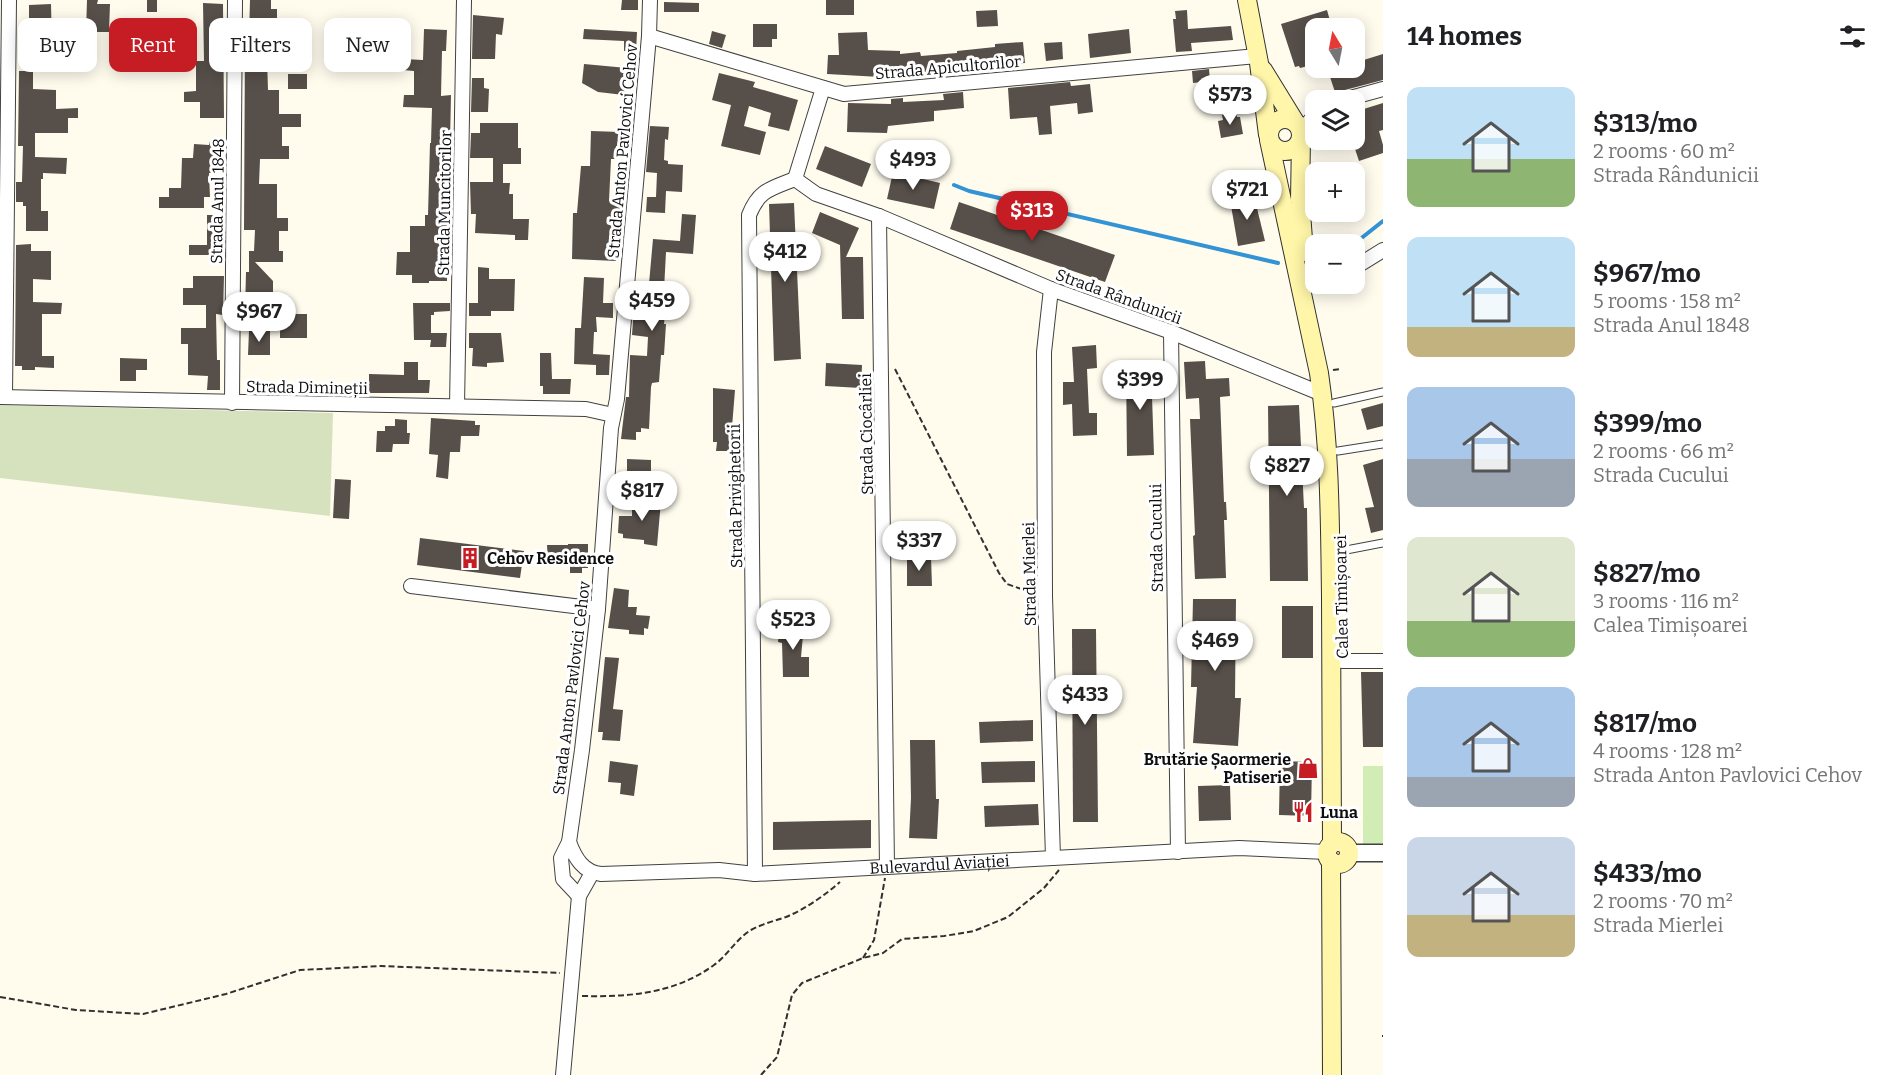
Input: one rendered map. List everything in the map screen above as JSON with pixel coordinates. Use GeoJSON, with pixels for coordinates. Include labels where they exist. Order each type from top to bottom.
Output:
{"type":"FeatureCollection","features":[{"type":"Feature","properties":{"kind":"main road"},"geometry":{"type":"LineString","coordinates":[[1248,0],[1268,137],[1305,267]]}},
{"type":"Feature","properties":{"kind":"main road"},"geometry":{"type":"LineString","coordinates":[[1258,59],[1299,130],[1302,234],[1305,254]]}},
{"type":"Feature","properties":{"kind":"main road"},"geometry":{"type":"LineString","coordinates":[[1284,118],[1299,130],[1296,147],[1285,151],[1275,148],[1268,137],[1271,125],[1279,119],[1284,118]]}},
{"type":"Feature","properties":{"kind":"main road","name":"Calea Timișoarei"},"geometry":{"type":"LineString","coordinates":[[1312,294],[1330,371],[1327,452],[1344,1075]]}},
{"type":"Feature","properties":{"kind":"main road","name":"Calea Timișoarei"},"geometry":{"type":"LineString","coordinates":[[1328,397],[1338,451],[1342,661],[1332,1075]]}},
{"type":"Feature","properties":{"kind":"street"},"geometry":{"type":"LineString","coordinates":[[2,397],[9,0]]}},
{"type":"Feature","properties":{"kind":"street","name":"Strada Anul 1848"},"geometry":{"type":"LineString","coordinates":[[232,403],[236,0]]}},
{"type":"Feature","properties":{"kind":"street","name":"Strada Muncitorilor"},"geometry":{"type":"LineString","coordinates":[[457,406],[464,0]]}},
{"type":"Feature","properties":{"kind":"street","name":"Strada Anton Pavlovici Cehov"},"geometry":{"type":"LineString","coordinates":[[579,896],[562,879],[560,868],[561,858],[568,842],[582,750],[598,609],[613,415],[617,399],[649,36],[650,0]]}},
{"type":"Feature","properties":{"kind":"street","name":"Strada Apicultorilor"},"geometry":{"type":"LineString","coordinates":[[649,36],[844,94],[1258,59]]}},
{"type":"Feature","properties":{"kind":"street"},"geometry":{"type":"LineString","coordinates":[[795,179],[823,88]]}},
{"type":"Feature","properties":{"kind":"street"},"geometry":{"type":"LineString","coordinates":[[1365,94],[1383,89]]}},
{"type":"Feature","properties":{"kind":"street"},"geometry":{"type":"LineString","coordinates":[[1299,130],[1305,124]]}},
{"type":"Feature","properties":{"kind":"street","name":"Strada Rândunicii"},"geometry":{"type":"LineString","coordinates":[[795,179],[816,194],[879,216],[1051,289],[1171,332],[1328,397]]}},
{"type":"Feature","properties":{"kind":"street","name":"Strada Privighetorii"},"geometry":{"type":"LineString","coordinates":[[755,874],[749,215],[755,199],[769,189],[795,179]]}},
{"type":"Feature","properties":{"kind":"street","name":"Strada Ciocârliei"},"geometry":{"type":"LineString","coordinates":[[879,216],[887,867]]}},
{"type":"Feature","properties":{"kind":"street"},"geometry":{"type":"LineString","coordinates":[[1365,261],[1383,250]]}},
{"type":"Feature","properties":{"kind":"street","name":"Strada Mierlei"},"geometry":{"type":"LineString","coordinates":[[1051,289],[1044,352],[1046,596],[1053,858]]}},
{"type":"Feature","properties":{"kind":"street","name":"Strada Cucului"},"geometry":{"type":"LineString","coordinates":[[1171,332],[1178,852]]}},
{"type":"Feature","properties":{"kind":"street","name":"Strada Dimineții"},"geometry":{"type":"LineString","coordinates":[[2,397],[586,409],[613,415]]}},
{"type":"Feature","properties":{"kind":"street"},"geometry":{"type":"LineString","coordinates":[[411,586],[598,609]]}},
{"type":"Feature","properties":{"kind":"street"},"geometry":{"type":"LineString","coordinates":[[1342,661],[1383,661]]}},
{"type":"Feature","properties":{"kind":"street"},"geometry":{"type":"LineString","coordinates":[[563,1075],[579,896],[592,873],[579,862],[568,842]]}},
{"type":"Feature","properties":{"kind":"street","name":"Bulevardul Aviației"},"geometry":{"type":"LineString","coordinates":[[592,873],[719,870],[755,874],[1239,848],[1383,853]]}},
{"type":"Feature","properties":{"kind":"lane"},"geometry":{"type":"LineString","coordinates":[[1328,397],[1383,392]]}},
{"type":"Feature","properties":{"kind":"lane"},"geometry":{"type":"LineString","coordinates":[[1338,451],[1383,444]]}},
{"type":"Feature","properties":{"kind":"lane"},"geometry":{"type":"LineString","coordinates":[[1341,551],[1383,543]]}},
{"type":"Feature","properties":{"kind":"path"},"geometry":{"type":"LineString","coordinates":[[881,342],[999,573],[1007,584],[1046,596]]}},
{"type":"Feature","properties":{"kind":"path"},"geometry":{"type":"LineString","coordinates":[[761,1075],[777,1057],[792,995],[797,987],[863,958],[887,951],[902,939],[974,931],[1008,916],[1044,888],[1069,858]]}},
{"type":"Feature","properties":{"kind":"path"},"geometry":{"type":"LineString","coordinates":[[863,958],[874,940],[887,867]]}},
{"type":"Feature","properties":{"kind":"path"},"geometry":{"type":"LineString","coordinates":[[570,996],[622,997],[662,989],[690,980],[716,963],[750,931],[807,907],[834,888],[855,869]]}},
{"type":"Feature","properties":{"kind":"path"},"geometry":{"type":"LineString","coordinates":[[0,997],[76,1010],[143,1014],[226,994],[300,970],[381,966],[572,974]]}},
{"type":"Feature","properties":{"kind":"green space"},"geometry":{"type":"Polygon","coordinates":[[[0,405],[333,413],[330,516],[0,478],[0,405]]]}},
{"type":"Feature","properties":{"kind":"green space"},"geometry":{"type":"Polygon","coordinates":[[[1363,766],[1383,766],[1383,844],[1363,844],[1363,766]]]}},
{"type":"Feature","properties":{"kind":"building"},"geometry":{"type":"Polygon","coordinates":[[[87,0],[98,0],[97,4],[110,4],[109,32],[97,32],[97,18],[86,18],[87,0]]]}},
{"type":"Feature","properties":{"kind":"building"},"geometry":{"type":"Polygon","coordinates":[[[147,0],[157,0],[157,12],[147,12],[147,0]]]}},
{"type":"Feature","properties":{"kind":"building"},"geometry":{"type":"Polygon","coordinates":[[[250,0],[271,0],[271,9],[277,9],[277,18],[250,18],[250,0]]]}},
{"type":"Feature","properties":{"kind":"building"},"geometry":{"type":"Polygon","coordinates":[[[622,0],[638,0],[638,10],[621,10],[622,0]]]}},
{"type":"Feature","properties":{"kind":"building"},"geometry":{"type":"Polygon","coordinates":[[[826,0],[854,0],[854,15],[826,15],[826,0]]]}},
{"type":"Feature","properties":{"kind":"building"},"geometry":{"type":"Polygon","coordinates":[[[664,2],[699,3],[699,12],[664,12],[664,2]]]}},
{"type":"Feature","properties":{"kind":"building"},"geometry":{"type":"Polygon","coordinates":[[[203,3],[223,4],[223,18],[209,18],[209,72],[224,72],[224,118],[200,118],[200,102],[184,102],[184,92],[196,91],[197,61],[204,61],[203,3]]]}},
{"type":"Feature","properties":{"kind":"building"},"geometry":{"type":"Polygon","coordinates":[[[51,4],[51,18],[29,18],[29,5],[51,4]]]}},
{"type":"Feature","properties":{"kind":"building"},"geometry":{"type":"Polygon","coordinates":[[[997,10],[998,26],[977,27],[976,11],[997,10]]]}},
{"type":"Feature","properties":{"kind":"building"},"geometry":{"type":"Polygon","coordinates":[[[1187,10],[1188,29],[1231,26],[1233,40],[1191,43],[1192,51],[1176,52],[1173,19],[1176,19],[1175,11],[1187,10]]]}},
{"type":"Feature","properties":{"kind":"building"},"geometry":{"type":"Polygon","coordinates":[[[1327,10],[1329,18],[1305,18],[1305,67],[1295,67],[1281,24],[1327,10]]]}},
{"type":"Feature","properties":{"kind":"building"},"geometry":{"type":"Polygon","coordinates":[[[473,15],[504,18],[502,35],[496,34],[495,59],[472,59],[473,15]]]}},
{"type":"Feature","properties":{"kind":"building"},"geometry":{"type":"Polygon","coordinates":[[[753,24],[777,24],[777,39],[772,39],[772,47],[753,47],[753,24]]]}},
{"type":"Feature","properties":{"kind":"building"},"geometry":{"type":"Polygon","coordinates":[[[424,29],[447,30],[446,51],[442,51],[441,96],[451,95],[450,143],[448,143],[447,281],[412,283],[412,275],[396,275],[397,252],[410,252],[410,226],[425,226],[425,215],[428,215],[432,108],[403,107],[404,95],[414,95],[414,71],[411,71],[411,59],[423,60],[424,29]]]}},
{"type":"Feature","properties":{"kind":"building"},"geometry":{"type":"Polygon","coordinates":[[[584,29],[637,32],[636,52],[624,51],[624,41],[583,39],[584,29]]]}},
{"type":"Feature","properties":{"kind":"building"},"geometry":{"type":"Polygon","coordinates":[[[1129,29],[1131,53],[1090,58],[1088,34],[1129,29]]]}},
{"type":"Feature","properties":{"kind":"building"},"geometry":{"type":"Polygon","coordinates":[[[712,31],[726,35],[722,48],[709,44],[712,31]]]}},
{"type":"Feature","properties":{"kind":"building"},"geometry":{"type":"Polygon","coordinates":[[[867,32],[868,50],[900,51],[900,54],[920,52],[921,56],[957,53],[957,51],[995,47],[995,44],[1023,42],[1025,63],[1008,64],[1008,68],[970,72],[969,65],[941,68],[942,72],[906,78],[905,67],[880,66],[880,77],[827,74],[828,55],[839,55],[838,33],[867,32]]]}},
{"type":"Feature","properties":{"kind":"building"},"geometry":{"type":"Polygon","coordinates":[[[1062,42],[1063,59],[1046,61],[1044,43],[1062,42]]]}},
{"type":"Feature","properties":{"kind":"building"},"geometry":{"type":"Polygon","coordinates":[[[1383,54],[1383,80],[1345,90],[1334,90],[1330,78],[1365,78],[1365,60],[1383,54]]]}},
{"type":"Feature","properties":{"kind":"building"},"geometry":{"type":"Polygon","coordinates":[[[584,64],[627,68],[624,95],[598,92],[582,83],[584,64]]]}},
{"type":"Feature","properties":{"kind":"building"},"geometry":{"type":"Polygon","coordinates":[[[1209,69],[1210,81],[1193,83],[1192,71],[1209,69]]]}},
{"type":"Feature","properties":{"kind":"building"},"geometry":{"type":"Polygon","coordinates":[[[19,72],[33,72],[33,89],[56,90],[56,109],[78,108],[78,118],[68,118],[68,133],[35,133],[35,157],[67,158],[66,174],[43,173],[43,179],[41,179],[41,211],[48,211],[48,231],[26,231],[26,206],[23,206],[23,202],[16,202],[16,182],[22,182],[23,146],[18,146],[19,72]]]}},
{"type":"Feature","properties":{"kind":"building"},"geometry":{"type":"Polygon","coordinates":[[[245,72],[267,72],[268,90],[279,90],[279,114],[301,114],[301,127],[282,127],[282,146],[289,146],[289,159],[260,159],[259,184],[277,184],[277,218],[288,218],[288,231],[279,231],[279,251],[283,251],[283,262],[255,262],[273,281],[273,304],[258,303],[258,312],[245,312],[246,272],[249,272],[249,251],[254,251],[255,230],[244,230],[245,72]]]}},
{"type":"Feature","properties":{"kind":"building"},"geometry":{"type":"Polygon","coordinates":[[[719,73],[755,82],[753,87],[798,100],[789,131],[768,126],[771,113],[749,106],[744,126],[766,132],[760,155],[721,146],[731,105],[712,100],[719,73]]]}},
{"type":"Feature","properties":{"kind":"building"},"geometry":{"type":"Polygon","coordinates":[[[288,74],[307,74],[307,89],[288,89],[288,74]]]}},
{"type":"Feature","properties":{"kind":"building"},"geometry":{"type":"Polygon","coordinates":[[[1235,76],[1237,92],[1213,95],[1212,78],[1235,76]]]}},
{"type":"Feature","properties":{"kind":"building"},"geometry":{"type":"Polygon","coordinates":[[[472,78],[484,78],[484,88],[489,89],[488,112],[471,112],[472,78]]]}},
{"type":"Feature","properties":{"kind":"building"},"geometry":{"type":"Polygon","coordinates":[[[1070,82],[1071,86],[1090,84],[1093,112],[1078,114],[1077,103],[1050,106],[1052,134],[1039,135],[1037,117],[1010,119],[1008,88],[1070,82]]]}},
{"type":"Feature","properties":{"kind":"building"},"geometry":{"type":"Polygon","coordinates":[[[963,92],[964,108],[934,111],[934,121],[888,126],[887,133],[847,132],[848,103],[891,104],[891,99],[903,98],[903,102],[944,100],[943,94],[963,92]]]}},
{"type":"Feature","properties":{"kind":"building"},"geometry":{"type":"Polygon","coordinates":[[[1383,103],[1383,130],[1379,131],[1383,153],[1359,161],[1355,150],[1365,150],[1365,109],[1383,103]]]}},
{"type":"Feature","properties":{"kind":"building"},"geometry":{"type":"Polygon","coordinates":[[[1236,112],[1237,117],[1240,117],[1243,134],[1221,138],[1218,121],[1223,120],[1222,115],[1236,112]]]}},
{"type":"Feature","properties":{"kind":"building"},"geometry":{"type":"Polygon","coordinates":[[[480,123],[518,123],[518,148],[521,148],[521,164],[503,164],[503,183],[510,183],[509,194],[513,194],[513,219],[529,219],[528,240],[515,240],[515,235],[475,233],[476,214],[471,214],[470,182],[493,182],[493,158],[470,158],[471,133],[480,133],[480,123]]]}},
{"type":"Feature","properties":{"kind":"building"},"geometry":{"type":"Polygon","coordinates":[[[650,126],[669,127],[668,140],[665,139],[664,160],[668,161],[668,164],[683,165],[682,192],[666,191],[665,213],[646,212],[647,197],[656,197],[657,173],[646,172],[650,126]]]}},
{"type":"Feature","properties":{"kind":"building"},"geometry":{"type":"Polygon","coordinates":[[[591,131],[620,132],[620,146],[616,146],[616,159],[611,159],[609,201],[621,201],[616,261],[572,259],[573,213],[577,213],[581,166],[590,166],[591,131]]]}},
{"type":"Feature","properties":{"kind":"building"},"geometry":{"type":"Polygon","coordinates":[[[210,141],[223,141],[222,173],[209,173],[210,197],[204,197],[204,208],[159,208],[159,197],[169,197],[169,188],[181,188],[182,158],[193,158],[194,144],[209,145],[210,141]]]}},
{"type":"Feature","properties":{"kind":"building"},"geometry":{"type":"Polygon","coordinates":[[[825,146],[871,164],[862,187],[816,169],[825,146]]]}},
{"type":"Feature","properties":{"kind":"building"},"geometry":{"type":"Polygon","coordinates":[[[893,172],[940,183],[934,209],[887,199],[893,172]]]}},
{"type":"Feature","properties":{"kind":"building"},"geometry":{"type":"Polygon","coordinates":[[[1254,196],[1265,241],[1238,246],[1230,200],[1254,196]]]}},
{"type":"Feature","properties":{"kind":"building"},"geometry":{"type":"Polygon","coordinates":[[[959,202],[1115,255],[1105,282],[950,229],[959,202]]]}},
{"type":"Feature","properties":{"kind":"building"},"geometry":{"type":"Polygon","coordinates":[[[794,203],[801,359],[774,361],[769,204],[794,203]]]}},
{"type":"Feature","properties":{"kind":"building"},"geometry":{"type":"Polygon","coordinates":[[[820,212],[859,228],[846,257],[863,257],[864,319],[842,319],[840,245],[812,233],[820,212]]]}},
{"type":"Feature","properties":{"kind":"building"},"geometry":{"type":"Polygon","coordinates":[[[682,214],[696,215],[693,254],[666,252],[664,355],[661,355],[659,382],[652,383],[651,387],[649,429],[641,428],[641,432],[636,432],[636,440],[621,439],[626,397],[629,397],[630,355],[647,356],[648,337],[632,335],[634,305],[647,306],[653,239],[680,241],[682,214]]]}},
{"type":"Feature","properties":{"kind":"building"},"geometry":{"type":"Polygon","coordinates":[[[207,215],[218,215],[218,219],[222,219],[221,255],[189,255],[189,245],[207,245],[207,215]]]}},
{"type":"Feature","properties":{"kind":"building"},"geometry":{"type":"Polygon","coordinates":[[[31,244],[31,251],[51,251],[51,280],[33,279],[33,302],[62,303],[61,314],[42,314],[42,356],[54,356],[54,368],[35,367],[35,370],[22,370],[22,366],[15,366],[16,245],[31,244]]]}},
{"type":"Feature","properties":{"kind":"building"},"geometry":{"type":"Polygon","coordinates":[[[478,267],[489,268],[489,279],[515,279],[514,311],[491,311],[491,316],[469,316],[469,303],[478,303],[478,267]]]}},
{"type":"Feature","properties":{"kind":"building"},"geometry":{"type":"Polygon","coordinates":[[[193,276],[224,276],[223,315],[216,314],[220,390],[207,390],[208,376],[188,375],[188,344],[181,344],[181,328],[206,328],[206,305],[183,305],[183,288],[193,288],[193,276]]]}},
{"type":"Feature","properties":{"kind":"building"},"geometry":{"type":"Polygon","coordinates":[[[584,277],[604,278],[603,303],[613,303],[613,318],[596,317],[597,332],[594,332],[593,354],[610,355],[609,375],[596,375],[596,365],[574,364],[575,328],[581,328],[584,277]]]}},
{"type":"Feature","properties":{"kind":"building"},"geometry":{"type":"Polygon","coordinates":[[[413,303],[450,303],[450,311],[434,312],[434,315],[431,315],[431,333],[447,333],[446,347],[430,347],[431,340],[414,340],[413,303]]]}},
{"type":"Feature","properties":{"kind":"building"},"geometry":{"type":"Polygon","coordinates":[[[280,314],[307,314],[307,338],[280,338],[280,314]]]}},
{"type":"Feature","properties":{"kind":"building"},"geometry":{"type":"Polygon","coordinates":[[[249,331],[270,331],[270,355],[248,355],[249,331]]]}},
{"type":"Feature","properties":{"kind":"building"},"geometry":{"type":"Polygon","coordinates":[[[469,333],[501,333],[504,362],[487,363],[487,367],[472,366],[473,348],[469,348],[469,333]]]}},
{"type":"Feature","properties":{"kind":"building"},"geometry":{"type":"Polygon","coordinates":[[[1096,345],[1097,368],[1087,369],[1089,413],[1097,413],[1097,435],[1073,436],[1072,404],[1063,405],[1063,382],[1074,382],[1072,347],[1096,345]]]}},
{"type":"Feature","properties":{"kind":"building"},"geometry":{"type":"Polygon","coordinates":[[[540,353],[551,353],[552,379],[571,379],[570,394],[543,394],[543,386],[540,386],[540,353]]]}},
{"type":"Feature","properties":{"kind":"building"},"geometry":{"type":"Polygon","coordinates":[[[120,358],[147,359],[147,370],[136,370],[136,381],[120,381],[120,358]]]}},
{"type":"Feature","properties":{"kind":"building"},"geometry":{"type":"Polygon","coordinates":[[[1205,361],[1206,379],[1229,378],[1230,396],[1220,397],[1224,502],[1226,502],[1227,520],[1224,520],[1226,578],[1195,579],[1190,419],[1200,419],[1199,398],[1186,399],[1184,362],[1205,361]]]}},
{"type":"Feature","properties":{"kind":"building"},"geometry":{"type":"Polygon","coordinates":[[[404,362],[418,362],[418,380],[430,380],[429,393],[369,393],[369,374],[404,375],[404,362]]]}},
{"type":"Feature","properties":{"kind":"building"},"geometry":{"type":"Polygon","coordinates":[[[826,363],[862,365],[861,388],[825,386],[826,363]]]}},
{"type":"Feature","properties":{"kind":"building"},"geometry":{"type":"Polygon","coordinates":[[[1126,368],[1154,368],[1154,396],[1152,396],[1154,455],[1127,456],[1126,368]]]}},
{"type":"Feature","properties":{"kind":"building"},"geometry":{"type":"Polygon","coordinates":[[[713,388],[735,390],[732,427],[732,435],[735,435],[734,451],[716,451],[717,442],[713,442],[713,388]]]}},
{"type":"Feature","properties":{"kind":"building"},"geometry":{"type":"Polygon","coordinates":[[[1383,403],[1383,426],[1367,430],[1361,409],[1383,403]]]}},
{"type":"Feature","properties":{"kind":"building"},"geometry":{"type":"Polygon","coordinates":[[[1299,405],[1304,508],[1307,508],[1308,581],[1270,581],[1268,406],[1299,405]]]}},
{"type":"Feature","properties":{"kind":"building"},"geometry":{"type":"Polygon","coordinates":[[[431,418],[475,421],[475,425],[480,425],[479,436],[461,436],[460,452],[450,452],[448,479],[436,477],[438,455],[429,454],[431,418]]]}},
{"type":"Feature","properties":{"kind":"building"},"geometry":{"type":"Polygon","coordinates":[[[395,419],[407,420],[407,433],[410,433],[409,444],[393,444],[392,452],[376,452],[377,431],[385,431],[385,426],[395,426],[395,419]]]}},
{"type":"Feature","properties":{"kind":"building"},"geometry":{"type":"Polygon","coordinates":[[[627,459],[651,460],[651,473],[627,472],[627,459]]]}},
{"type":"Feature","properties":{"kind":"building"},"geometry":{"type":"Polygon","coordinates":[[[1383,459],[1383,530],[1371,533],[1365,508],[1374,507],[1363,465],[1383,459]]]}},
{"type":"Feature","properties":{"kind":"building"},"geometry":{"type":"Polygon","coordinates":[[[335,479],[351,480],[349,519],[333,518],[335,479]]]}},
{"type":"Feature","properties":{"kind":"building"},"geometry":{"type":"Polygon","coordinates":[[[632,501],[661,501],[657,546],[644,544],[644,540],[623,538],[623,534],[618,533],[619,516],[632,516],[632,501]]]}},
{"type":"Feature","properties":{"kind":"building","name":"Cehov Residence"},"geometry":{"type":"Polygon","coordinates":[[[420,538],[524,551],[520,578],[417,565],[420,538]]]}},
{"type":"Feature","properties":{"kind":"building"},"geometry":{"type":"Polygon","coordinates":[[[588,544],[588,568],[582,568],[582,573],[570,573],[570,561],[548,562],[547,545],[588,544]]]}},
{"type":"Feature","properties":{"kind":"building"},"geometry":{"type":"Polygon","coordinates":[[[931,557],[932,586],[907,586],[907,558],[931,557]]]}},
{"type":"Feature","properties":{"kind":"building"},"geometry":{"type":"Polygon","coordinates":[[[614,588],[629,590],[628,607],[637,607],[636,615],[650,616],[648,629],[644,628],[644,635],[629,634],[629,630],[608,628],[614,588]]]}},
{"type":"Feature","properties":{"kind":"building"},"geometry":{"type":"Polygon","coordinates":[[[1193,599],[1236,599],[1235,698],[1241,698],[1238,746],[1193,743],[1197,687],[1191,687],[1193,599]]]}},
{"type":"Feature","properties":{"kind":"building"},"geometry":{"type":"Polygon","coordinates":[[[1282,606],[1313,606],[1313,658],[1282,658],[1282,606]]]}},
{"type":"Feature","properties":{"kind":"building"},"geometry":{"type":"Polygon","coordinates":[[[780,622],[804,624],[801,657],[809,657],[809,677],[783,677],[782,643],[778,642],[780,622]]]}},
{"type":"Feature","properties":{"kind":"building"},"geometry":{"type":"Polygon","coordinates":[[[1072,629],[1096,629],[1098,822],[1073,822],[1072,629]]]}},
{"type":"Feature","properties":{"kind":"building"},"geometry":{"type":"Polygon","coordinates":[[[605,657],[619,658],[613,709],[623,710],[620,741],[602,740],[603,732],[598,732],[605,657]]]}},
{"type":"Feature","properties":{"kind":"building"},"geometry":{"type":"Polygon","coordinates":[[[1361,672],[1383,672],[1383,747],[1363,747],[1361,672]]]}},
{"type":"Feature","properties":{"kind":"building"},"geometry":{"type":"Polygon","coordinates":[[[1033,720],[1033,741],[980,743],[979,722],[1033,720]]]}},
{"type":"Feature","properties":{"kind":"building"},"geometry":{"type":"Polygon","coordinates":[[[910,740],[935,740],[936,799],[939,799],[937,839],[909,838],[910,740]]]}},
{"type":"Feature","properties":{"kind":"building"},"geometry":{"type":"Polygon","coordinates":[[[610,761],[638,765],[634,796],[620,794],[621,783],[608,782],[610,761]]]}},
{"type":"Feature","properties":{"kind":"building"},"geometry":{"type":"Polygon","coordinates":[[[1035,761],[1035,782],[982,783],[981,762],[1035,761]]]}},
{"type":"Feature","properties":{"kind":"building"},"geometry":{"type":"Polygon","coordinates":[[[1280,761],[1312,762],[1311,816],[1279,815],[1280,761]]]}},
{"type":"Feature","properties":{"kind":"building"},"geometry":{"type":"Polygon","coordinates":[[[1230,785],[1231,820],[1199,821],[1198,786],[1230,785]]]}},
{"type":"Feature","properties":{"kind":"building"},"geometry":{"type":"Polygon","coordinates":[[[1038,804],[1039,825],[985,827],[984,806],[1038,804]]]}},
{"type":"Feature","properties":{"kind":"building"},"geometry":{"type":"Polygon","coordinates":[[[871,820],[871,848],[773,850],[773,822],[871,820]]]}},
{"type":"Feature","properties":{"kind":"waterway"},"geometry":{"type":"LineString","coordinates":[[954,185],[969,191],[1278,263]]}},
{"type":"Feature","properties":{"kind":"waterway"},"geometry":{"type":"LineString","coordinates":[[1365,235],[1383,221]]}},
{"type":"Feature","properties":{"kind":"place","name":"Cehov Residence"},"geometry":{"type":"Point","coordinates":[470,558]}},
{"type":"Feature","properties":{"kind":"place","name":"Brutărie Șaormerie Patiserie"},"geometry":{"type":"Point","coordinates":[1308,768]}},
{"type":"Feature","properties":{"kind":"place","name":"Luna"},"geometry":{"type":"Point","coordinates":[1303,812]}}]}
